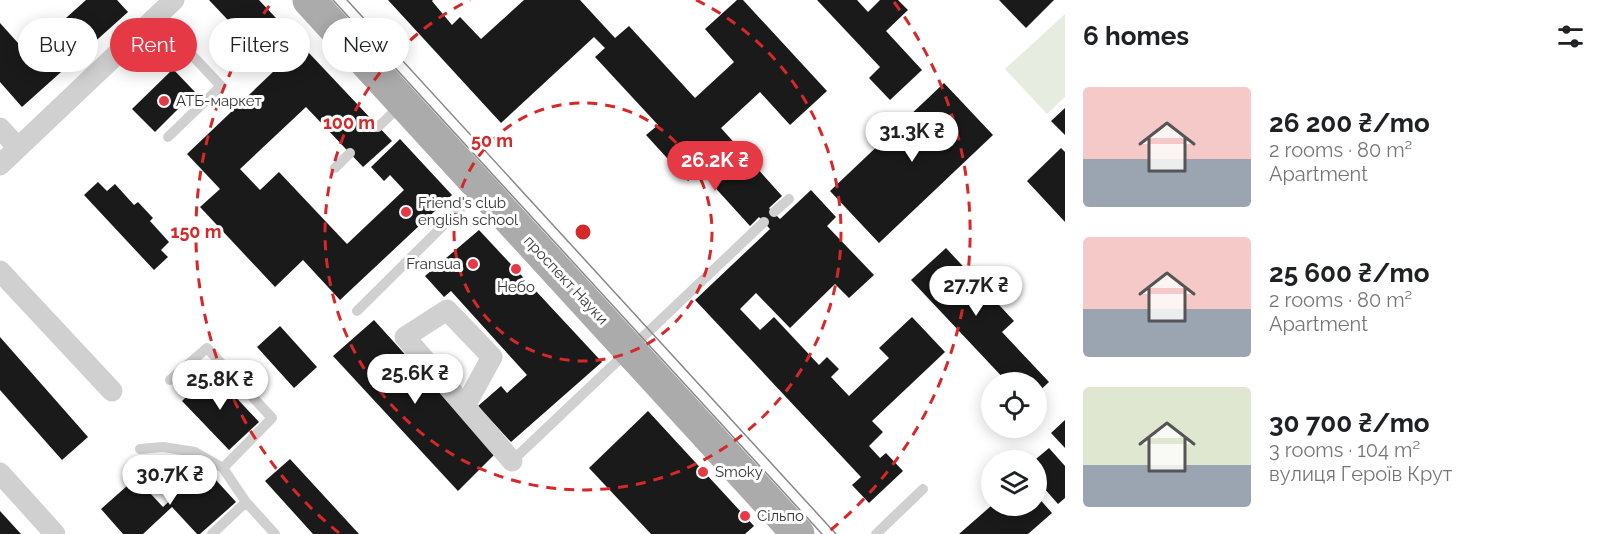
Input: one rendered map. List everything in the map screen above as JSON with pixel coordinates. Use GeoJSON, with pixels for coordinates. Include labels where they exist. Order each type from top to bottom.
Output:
{"type":"FeatureCollection","features":[{"type":"Feature","properties":{"kind":"main road","name":"проспект Науки"},"geometry":{"type":"LineString","coordinates":[[309,0],[630,349],[790,529]]}},
{"type":"Feature","properties":{"kind":"street"},"geometry":{"type":"LineString","coordinates":[[0,165],[166,5]]}},
{"type":"Feature","properties":{"kind":"street"},"geometry":{"type":"LineString","coordinates":[[0,128],[18,148]]}},
{"type":"Feature","properties":{"kind":"street"},"geometry":{"type":"LineString","coordinates":[[0,271],[111,391]]}},
{"type":"Feature","properties":{"kind":"street"},"geometry":{"type":"LineString","coordinates":[[465,406],[512,461]]}},
{"type":"Feature","properties":{"kind":"street"},"geometry":{"type":"LineString","coordinates":[[0,473],[55,534]]}},
{"type":"Feature","properties":{"kind":"lane"},"geometry":{"type":"LineString","coordinates":[[166,5],[221,86],[168,137]]}},
{"type":"Feature","properties":{"kind":"lane"},"geometry":{"type":"LineString","coordinates":[[378,127],[404,103]]}},
{"type":"Feature","properties":{"kind":"lane"},"geometry":{"type":"LineString","coordinates":[[334,168],[350,153]]}},
{"type":"Feature","properties":{"kind":"lane"},"geometry":{"type":"LineString","coordinates":[[357,311],[482,188]]}},
{"type":"Feature","properties":{"kind":"lane"},"geometry":{"type":"LineString","coordinates":[[774,212],[789,199]]}},
{"type":"Feature","properties":{"kind":"lane"},"geometry":{"type":"LineString","coordinates":[[512,461],[764,222]]}},
{"type":"Feature","properties":{"kind":"lane"},"geometry":{"type":"LineString","coordinates":[[170,380],[207,348],[272,418],[224,468]]}},
{"type":"Feature","properties":{"kind":"lane"},"geometry":{"type":"LineString","coordinates":[[140,449],[163,447],[195,452],[224,468],[246,502],[275,534]]}},
{"type":"Feature","properties":{"kind":"lane"},"geometry":{"type":"LineString","coordinates":[[876,534],[923,489]]}},
{"type":"Feature","properties":{"kind":"lane"},"geometry":{"type":"LineString","coordinates":[[213,534],[246,502]]}},
{"type":"Feature","properties":{"kind":"shaded area"},"geometry":{"type":"Polygon","coordinates":[[[1065,14],[1065,97],[1047,114],[1005,69],[1065,14]]]}},
{"type":"Feature","properties":{"kind":"building"},"geometry":{"type":"Polygon","coordinates":[[[86,0],[117,0],[128,12],[121,18],[110,18],[110,28],[98,39],[98,18],[66,18],[86,0]]]}},
{"type":"Feature","properties":{"kind":"building"},"geometry":{"type":"Polygon","coordinates":[[[209,0],[259,0],[276,18],[226,18],[209,0]]]}},
{"type":"Feature","properties":{"kind":"building"},"geometry":{"type":"Polygon","coordinates":[[[388,0],[433,0],[452,25],[460,17],[481,39],[524,0],[580,0],[615,38],[629,26],[695,98],[734,62],[705,29],[737,0],[743,0],[827,91],[790,125],[760,92],[721,128],[782,196],[769,208],[780,219],[811,190],[836,217],[827,226],[874,275],[849,298],[835,284],[790,328],[756,293],[740,309],[760,330],[774,317],[819,365],[827,357],[839,369],[831,377],[849,396],[889,358],[879,348],[912,317],[945,352],[872,421],[883,432],[869,446],[880,458],[886,453],[903,471],[869,503],[852,485],[861,477],[695,300],[770,229],[759,217],[750,226],[700,171],[688,181],[646,135],[658,125],[595,57],[605,48],[594,37],[501,123],[409,23],[409,18],[405,18],[388,0]]]}},
{"type":"Feature","properties":{"kind":"building"},"geometry":{"type":"Polygon","coordinates":[[[817,0],[857,0],[868,12],[880,0],[898,0],[908,10],[886,31],[922,70],[890,100],[869,78],[880,67],[817,0]]]}},
{"type":"Feature","properties":{"kind":"building"},"geometry":{"type":"Polygon","coordinates":[[[999,0],[1054,0],[1026,28],[999,0]]]}},
{"type":"Feature","properties":{"kind":"building"},"geometry":{"type":"Polygon","coordinates":[[[0,23],[18,43],[18,72],[61,72],[22,107],[0,82],[0,23]]]}},
{"type":"Feature","properties":{"kind":"building"},"geometry":{"type":"Polygon","coordinates":[[[310,54],[322,67],[322,72],[327,72],[392,141],[363,167],[306,107],[240,169],[260,190],[279,172],[347,244],[404,190],[390,175],[384,181],[371,167],[400,139],[452,195],[340,300],[303,260],[275,287],[200,207],[220,189],[187,154],[273,72],[310,72],[310,54]]]}},
{"type":"Feature","properties":{"kind":"building","name":"АТБ-маркет"},"geometry":{"type":"Polygon","coordinates":[[[170,72],[176,72],[195,92],[155,132],[132,109],[170,72]]]}},
{"type":"Feature","properties":{"kind":"building"},"geometry":{"type":"Polygon","coordinates":[[[944,83],[993,135],[879,243],[830,191],[944,83]]]}},
{"type":"Feature","properties":{"kind":"building"},"geometry":{"type":"Polygon","coordinates":[[[1065,108],[1065,135],[1051,121],[1065,108]]]}},
{"type":"Feature","properties":{"kind":"building"},"geometry":{"type":"Polygon","coordinates":[[[1061,148],[1065,152],[1065,222],[1027,181],[1061,148]]]}},
{"type":"Feature","properties":{"kind":"building"},"geometry":{"type":"Polygon","coordinates":[[[98,182],[107,191],[115,184],[134,205],[138,202],[153,218],[150,221],[169,242],[161,250],[168,257],[154,270],[84,195],[98,182]]]}},
{"type":"Feature","properties":{"kind":"building"},"geometry":{"type":"Polygon","coordinates":[[[479,230],[602,362],[511,442],[478,406],[501,386],[507,393],[527,375],[451,291],[444,297],[425,276],[479,230]]]}},
{"type":"Feature","properties":{"kind":"building"},"geometry":{"type":"Polygon","coordinates":[[[946,248],[1014,321],[1002,332],[1040,372],[998,372],[911,280],[946,248]]]}},
{"type":"Feature","properties":{"kind":"building"},"geometry":{"type":"Polygon","coordinates":[[[374,320],[495,454],[458,491],[333,356],[374,320]]]}},
{"type":"Feature","properties":{"kind":"building"},"geometry":{"type":"Polygon","coordinates":[[[280,326],[317,367],[294,388],[257,347],[280,326]]]}},
{"type":"Feature","properties":{"kind":"building"},"geometry":{"type":"Polygon","coordinates":[[[0,337],[88,437],[62,460],[0,390],[0,337]]]}},
{"type":"Feature","properties":{"kind":"building"},"geometry":{"type":"Polygon","coordinates":[[[212,372],[259,422],[229,450],[182,401],[212,372]]]}},
{"type":"Feature","properties":{"kind":"building"},"geometry":{"type":"Polygon","coordinates":[[[648,411],[754,526],[745,534],[651,534],[589,468],[648,411]]]}},
{"type":"Feature","properties":{"kind":"building"},"geometry":{"type":"Polygon","coordinates":[[[1065,420],[1065,448],[1051,433],[1065,420]]]}},
{"type":"Feature","properties":{"kind":"building"},"geometry":{"type":"Polygon","coordinates":[[[1049,448],[1065,466],[1065,498],[1058,504],[1047,492],[1047,450],[1049,448]]]}},
{"type":"Feature","properties":{"kind":"building"},"geometry":{"type":"Polygon","coordinates":[[[290,459],[359,534],[313,534],[265,481],[290,459]]]}},
{"type":"Feature","properties":{"kind":"building"},"geometry":{"type":"Polygon","coordinates":[[[205,468],[236,502],[200,534],[197,534],[172,507],[143,534],[123,534],[101,509],[136,478],[163,507],[205,468]]]}},
{"type":"Feature","properties":{"kind":"building"},"geometry":{"type":"Polygon","coordinates":[[[1047,507],[1052,513],[1028,534],[959,534],[981,515],[1047,516],[1047,507]]]}},
{"type":"Feature","properties":{"kind":"building"},"geometry":{"type":"Polygon","coordinates":[[[0,511],[21,534],[0,534],[0,511]]]}},
{"type":"Feature","properties":{"kind":"tram line"},"geometry":{"type":"LineString","coordinates":[[333,0],[822,534]]}},
{"type":"Feature","properties":{"kind":"tram line"},"geometry":{"type":"LineString","coordinates":[[347,0],[836,534]]}},
{"type":"Feature","properties":{"kind":"place","name":"АТБ-маркет"},"geometry":{"type":"Point","coordinates":[164,101]}},
{"type":"Feature","properties":{"kind":"place","name":"Friend's club english school"},"geometry":{"type":"Point","coordinates":[406,212]}},
{"type":"Feature","properties":{"kind":"place","name":"Fransua"},"geometry":{"type":"Point","coordinates":[473,264]}},
{"type":"Feature","properties":{"kind":"place","name":"Небо"},"geometry":{"type":"Point","coordinates":[516,269]}},
{"type":"Feature","properties":{"kind":"place","name":"Smoky"},"geometry":{"type":"Point","coordinates":[703,472]}},
{"type":"Feature","properties":{"kind":"place","name":"Сільпо"},"geometry":{"type":"Point","coordinates":[745,516]}}]}
